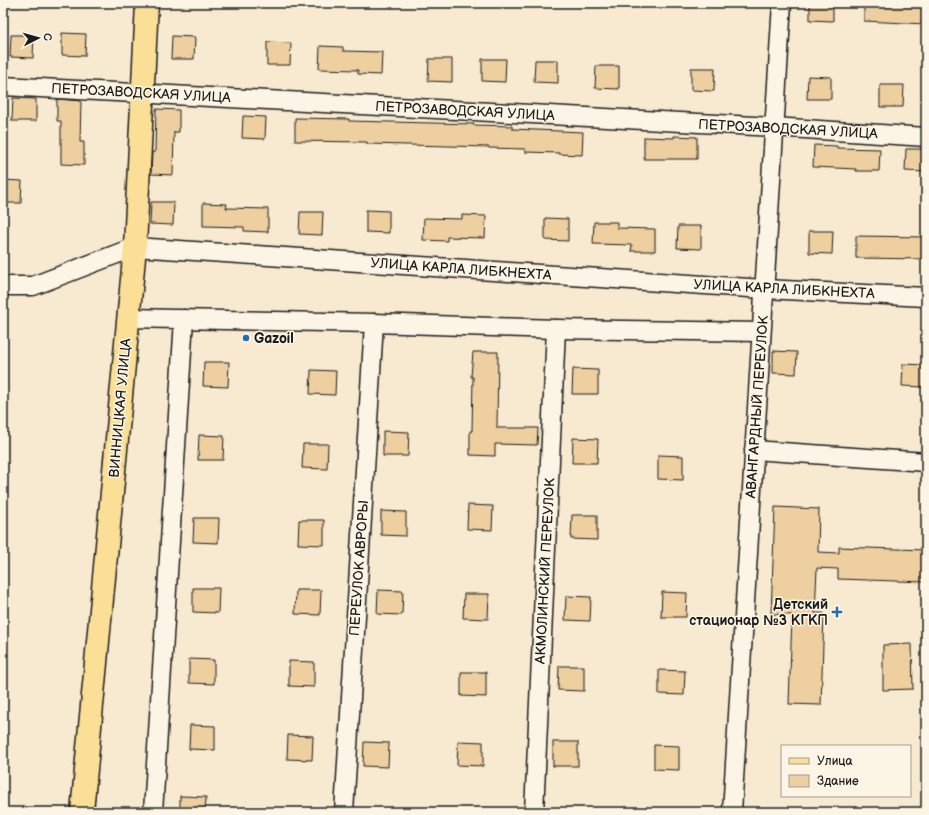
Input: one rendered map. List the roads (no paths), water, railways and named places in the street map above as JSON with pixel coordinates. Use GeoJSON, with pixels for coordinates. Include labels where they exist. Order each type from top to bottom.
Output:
{"type":"FeatureCollection","features":[{"type":"Feature","properties":{"kind":"main road","name":"ВИННИЦКАЯ УЛИЦА"},"geometry":{"type":"LineString","coordinates":[[82,812],[135,247],[147,3]]}},
{"type":"Feature","properties":{"kind":"street","name":"АВАНГАРДНЫЙ ПЕРЕУЛОК"},"geometry":{"type":"LineString","coordinates":[[732,812],[782,3]]}},
{"type":"Feature","properties":{"kind":"street","name":"ПЕТРОЗАВОДСКАЯ УЛИЦА"},"geometry":{"type":"LineString","coordinates":[[3,86],[774,127],[926,137]]}},
{"type":"Feature","properties":{"kind":"street","name":"УЛИЦА КАРЛА ЛИБКНЕХТА"},"geometry":{"type":"LineString","coordinates":[[3,286],[33,286],[135,247],[764,289],[926,297]]}},
{"type":"Feature","properties":{"kind":"street"},"geometry":{"type":"LineString","coordinates":[[128,318],[374,323],[556,329],[761,332]]}},
{"type":"Feature","properties":{"kind":"street"},"geometry":{"type":"LineString","coordinates":[[153,812],[184,319]]}},
{"type":"Feature","properties":{"kind":"street","name":"ПЕРЕУЛОК АВРОРЫ"},"geometry":{"type":"LineString","coordinates":[[344,812],[374,323]]}},
{"type":"Feature","properties":{"kind":"street","name":"АКМОЛИНСКИЙ ПЕРЕУЛОК"},"geometry":{"type":"LineString","coordinates":[[534,812],[556,329]]}},
{"type":"Feature","properties":{"kind":"street"},"geometry":{"type":"LineString","coordinates":[[754,450],[926,462]]}},
{"type":"Feature","properties":{"kind":"place","name":"Gazoil"},"geometry":{"type":"Point","coordinates":[246,338]}},
{"type":"Feature","properties":{"kind":"place","name":"Детский стационар №3 КГКП"},"geometry":{"type":"Point","coordinates":[837,612]}}]}
